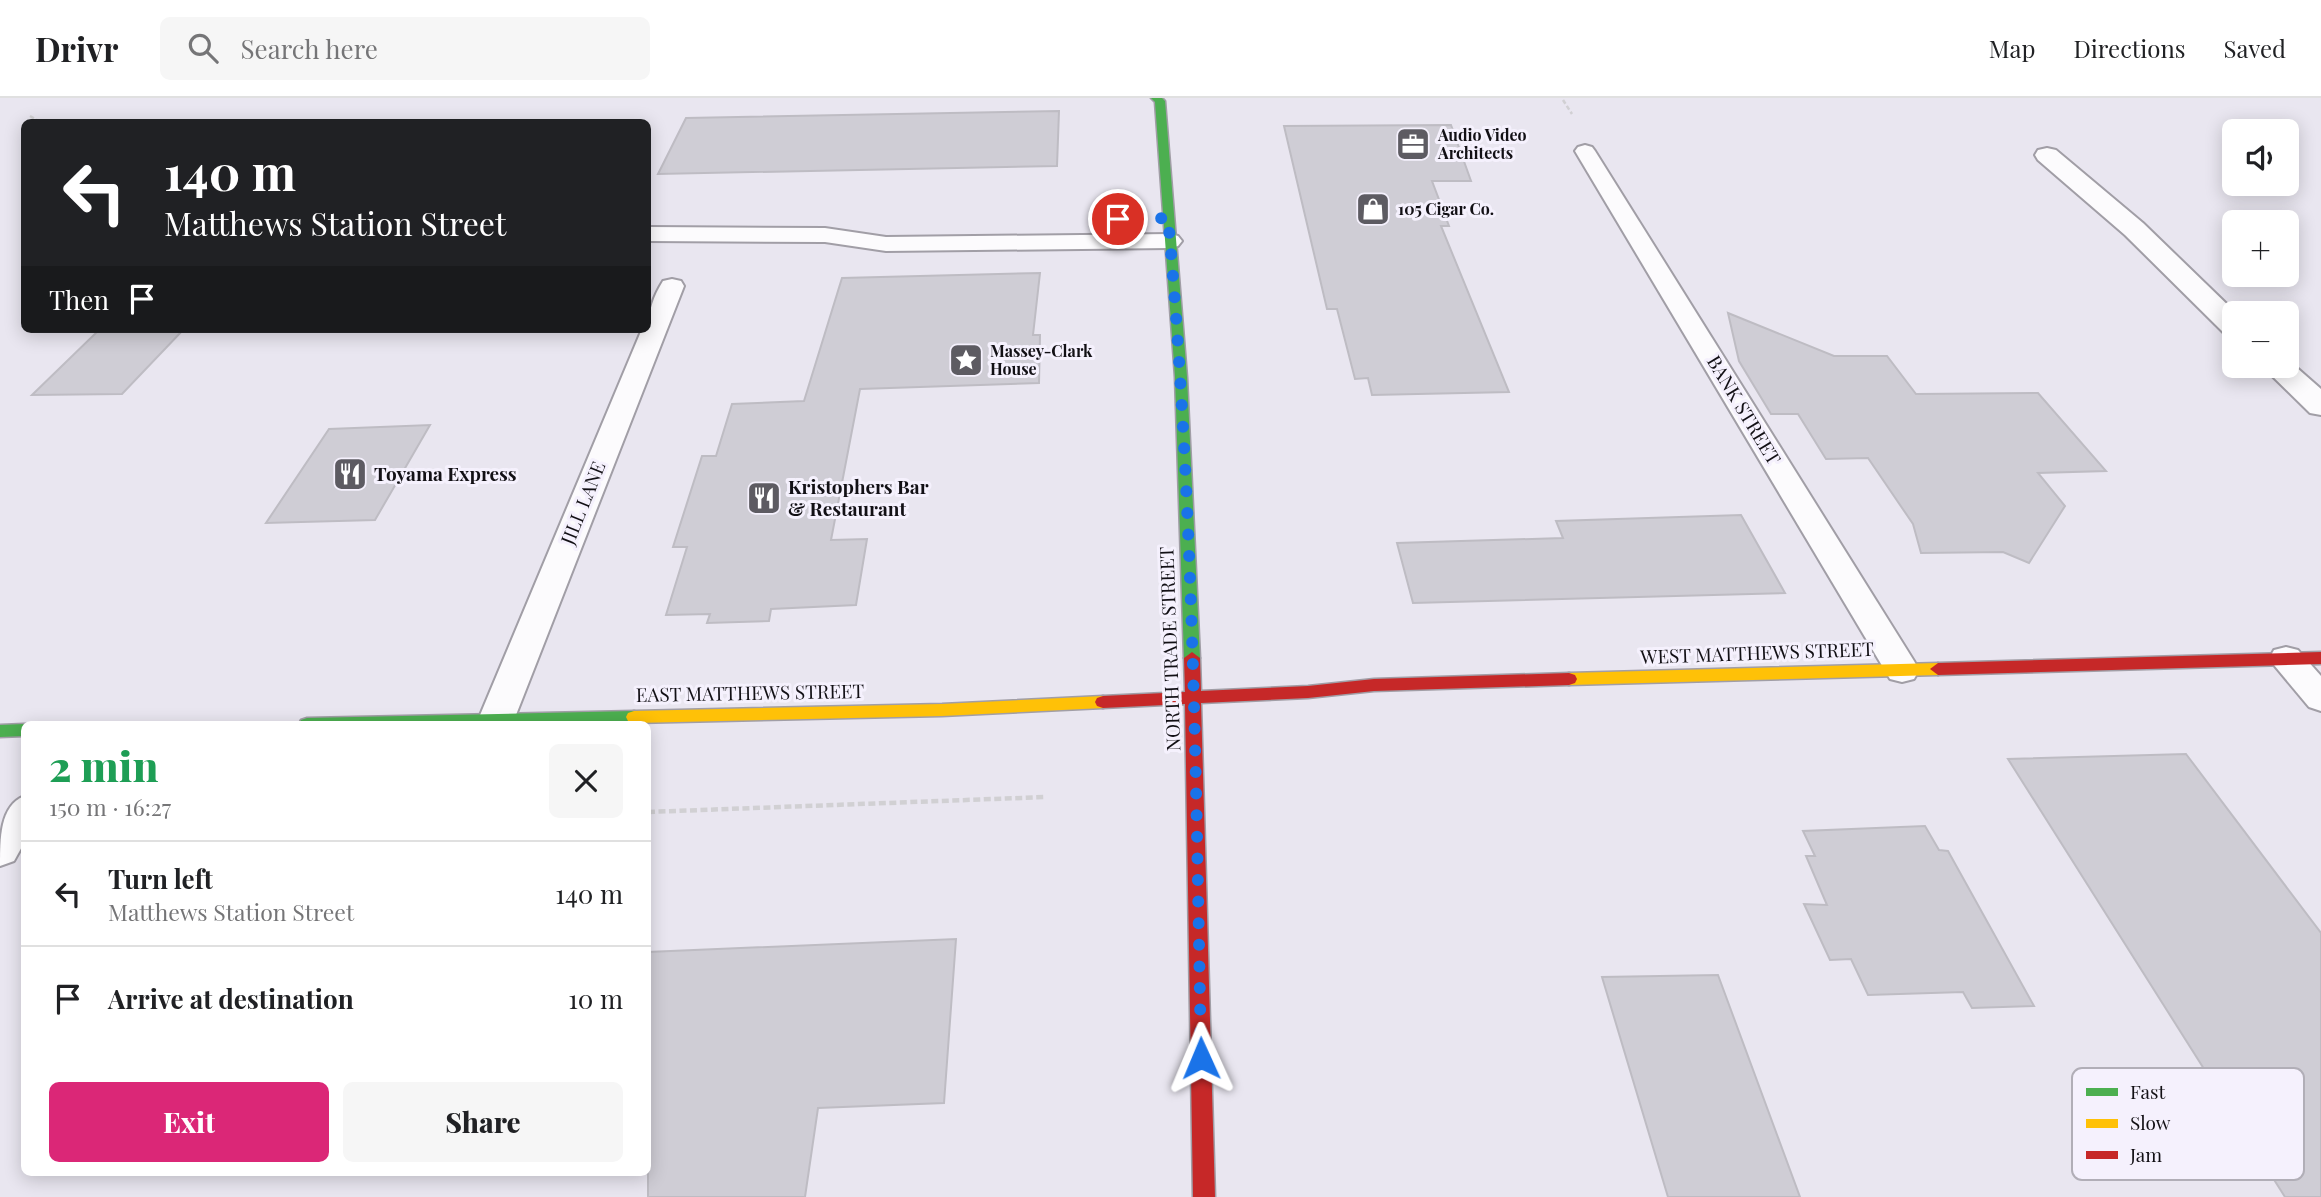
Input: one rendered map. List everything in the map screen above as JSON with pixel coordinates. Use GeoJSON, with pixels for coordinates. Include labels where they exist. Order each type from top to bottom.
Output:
{"type":"FeatureCollection","features":[{"type":"Feature","properties":{"kind":"main road","name":"NORTH TRADE STREET"},"geometry":{"type":"LineString","coordinates":[[1160,99],[1181,377],[1194,696],[1204,1197]]}},
{"type":"Feature","properties":{"kind":"main road","name":"WEST MATTHEWS STREET"},"geometry":{"type":"LineString","coordinates":[[1194,696],[1308,692],[1374,685],[2321,658]]}},
{"type":"Feature","properties":{"kind":"main road","name":"EAST MATTHEWS STREET"},"geometry":{"type":"LineString","coordinates":[[449,721],[943,710],[1194,696]]}},
{"type":"Feature","properties":{"kind":"main road"},"geometry":{"type":"LineString","coordinates":[[0,731],[21,730]]}},
{"type":"Feature","properties":{"kind":"street"},"geometry":{"type":"LineString","coordinates":[[2047,155],[2134,229],[2222,315]]}},
{"type":"Feature","properties":{"kind":"street"},"geometry":{"type":"LineString","coordinates":[[2292,378],[2317,399]]}},
{"type":"Feature","properties":{"kind":"lane","name":"BANK STREET"},"geometry":{"type":"LineString","coordinates":[[1585,151],[1902,670]]}},
{"type":"Feature","properties":{"kind":"lane"},"geometry":{"type":"LineString","coordinates":[[1143,218],[1169,229]]}},
{"type":"Feature","properties":{"kind":"lane"},"geometry":{"type":"LineString","coordinates":[[825,235],[893,222]]}},
{"type":"Feature","properties":{"kind":"lane"},"geometry":{"type":"LineString","coordinates":[[651,234],[825,235],[886,244],[1169,229]]}},
{"type":"Feature","properties":{"kind":"lane","name":"JILL LANE"},"geometry":{"type":"LineString","coordinates":[[496,720],[672,286]]}},
{"type":"Feature","properties":{"kind":"lane"},"geometry":{"type":"LineString","coordinates":[[2286,659],[2321,698]]}},
{"type":"Feature","properties":{"kind":"lane"},"geometry":{"type":"LineString","coordinates":[[0,850],[21,816]]}},
{"type":"Feature","properties":{"kind":"path"},"geometry":{"type":"LineString","coordinates":[[30,116],[35,119]]}},
{"type":"Feature","properties":{"kind":"path"},"geometry":{"type":"LineString","coordinates":[[651,812],[1046,797]]}},
{"type":"Feature","properties":{"kind":"building"},"geometry":{"type":"Polygon","coordinates":[[[1059,111],[1057,166],[658,174],[686,118],[1059,111]]]}},
{"type":"Feature","properties":{"kind":"building"},"geometry":{"type":"Polygon","coordinates":[[[1451,125],[1471,181],[1432,181],[1449,226],[1441,226],[1509,392],[1372,395],[1368,378],[1355,379],[1337,309],[1327,309],[1284,126],[1451,125]]]}},
{"type":"Feature","properties":{"kind":"building"},"geometry":{"type":"Polygon","coordinates":[[[1040,273],[1033,335],[1040,335],[1039,383],[860,389],[831,540],[867,539],[856,605],[771,609],[769,621],[707,623],[710,614],[666,615],[687,547],[673,547],[702,456],[716,456],[732,404],[804,401],[842,278],[1040,273]]]}},
{"type":"Feature","properties":{"kind":"building"},"geometry":{"type":"Polygon","coordinates":[[[1728,313],[1834,356],[1887,356],[1916,394],[2038,393],[2106,471],[2038,473],[2065,506],[2029,563],[2003,552],[1921,553],[1913,524],[1868,458],[1826,459],[1798,414],[1771,414],[1739,361],[1728,313]]]}},
{"type":"Feature","properties":{"kind":"building"},"geometry":{"type":"Polygon","coordinates":[[[96,333],[180,333],[122,394],[32,395],[96,333]]]}},
{"type":"Feature","properties":{"kind":"building","name":"Toyama Express"},"geometry":{"type":"Polygon","coordinates":[[[430,425],[375,520],[266,523],[329,429],[430,425]]]}},
{"type":"Feature","properties":{"kind":"building"},"geometry":{"type":"Polygon","coordinates":[[[1741,515],[1785,593],[1413,603],[1397,543],[1563,538],[1556,521],[1741,515]]]}},
{"type":"Feature","properties":{"kind":"building"},"geometry":{"type":"Polygon","coordinates":[[[2186,754],[2321,933],[2321,1197],[2285,1197],[2274,1180],[2304,1180],[2304,1068],[2203,1068],[2008,759],[2186,754]]]}},
{"type":"Feature","properties":{"kind":"building"},"geometry":{"type":"Polygon","coordinates":[[[1925,826],[1939,850],[1948,851],[2034,1006],[1972,1008],[1963,992],[1868,995],[1851,959],[1830,960],[1804,904],[1827,905],[1806,856],[1815,856],[1803,831],[1925,826]]]}},
{"type":"Feature","properties":{"kind":"building"},"geometry":{"type":"Polygon","coordinates":[[[956,939],[944,1103],[818,1108],[805,1197],[648,1197],[648,1176],[651,1176],[651,952],[956,939]]]}},
{"type":"Feature","properties":{"kind":"building"},"geometry":{"type":"Polygon","coordinates":[[[1718,975],[1800,1197],[1668,1197],[1602,977],[1718,975]]]}},
{"type":"Feature","properties":{"kind":"traffic: fast"},"geometry":{"type":"LineString","coordinates":[[1156,98],[1160,101],[1181,377],[1192,658]]}},
{"type":"Feature","properties":{"kind":"traffic: fast"},"geometry":{"type":"LineString","coordinates":[[447,721],[634,717]]}},
{"type":"Feature","properties":{"kind":"traffic: fast"},"geometry":{"type":"LineString","coordinates":[[0,731],[21,730]]}},
{"type":"Feature","properties":{"kind":"traffic: slow"},"geometry":{"type":"LineString","coordinates":[[1569,679],[1938,669]]}},
{"type":"Feature","properties":{"kind":"traffic: slow"},"geometry":{"type":"LineString","coordinates":[[634,717],[942,710],[1103,702]]}},
{"type":"Feature","properties":{"kind":"traffic: jam"},"geometry":{"type":"LineString","coordinates":[[1192,658],[1204,1197]]}},
{"type":"Feature","properties":{"kind":"traffic: jam"},"geometry":{"type":"LineString","coordinates":[[1938,669],[2321,658]]}},
{"type":"Feature","properties":{"kind":"traffic: jam"},"geometry":{"type":"LineString","coordinates":[[1103,702],[1308,692],[1374,685],[1569,679]]}},
{"type":"Feature","properties":{"kind":"place","name":"Audio Video Architects"},"geometry":{"type":"Point","coordinates":[1413,144]}},
{"type":"Feature","properties":{"kind":"place","name":"105 Cigar Co."},"geometry":{"type":"Point","coordinates":[1373,209]}},
{"type":"Feature","properties":{"kind":"place","name":"Massey-Clark House"},"geometry":{"type":"Point","coordinates":[966,360]}},
{"type":"Feature","properties":{"kind":"place","name":"Toyama Express"},"geometry":{"type":"Point","coordinates":[350,474]}},
{"type":"Feature","properties":{"kind":"place","name":"Kristophers Bar & Restaurant"},"geometry":{"type":"Point","coordinates":[764,498]}},
{"type":"Feature","properties":{"kind":"route"},"geometry":{"type":"LineString","coordinates":[[1118,219],[1168,218],[1173,261],[1181,377],[1194,696],[1201,1058]]}}]}
